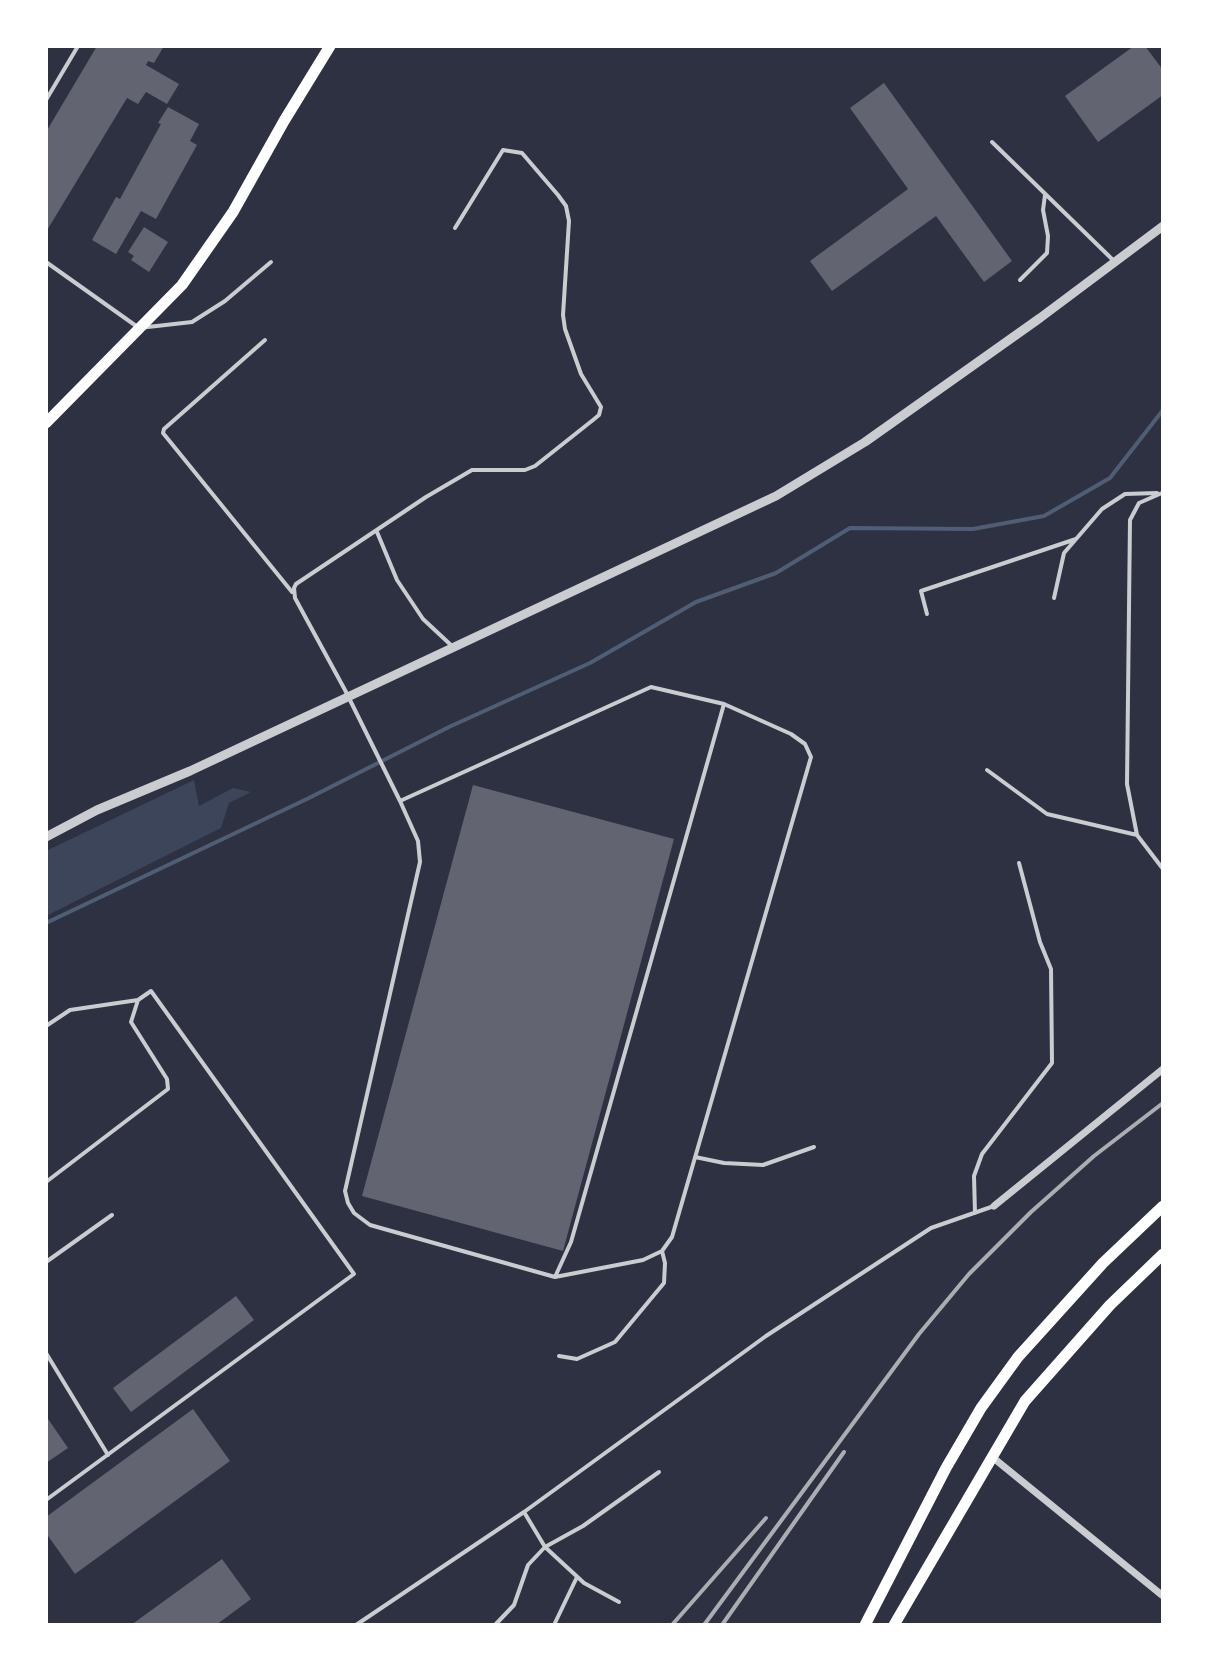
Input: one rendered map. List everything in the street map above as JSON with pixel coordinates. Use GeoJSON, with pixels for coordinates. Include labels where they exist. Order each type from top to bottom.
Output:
{"type":"FeatureCollection","features":[{"type":"Feature","properties":{"kind":"main road"},"geometry":{"type":"LineString","coordinates":[[46,423],[182,285],[233,212],[330,46]]}},
{"type":"Feature","properties":{"kind":"main road"},"geometry":{"type":"LineString","coordinates":[[865,1625],[946,1468],[981,1408],[1018,1357],[1103,1263],[1163,1206]]}},
{"type":"Feature","properties":{"kind":"main road"},"geometry":{"type":"LineString","coordinates":[[894,1625],[1025,1401],[1110,1305],[1163,1254]]}},
{"type":"Feature","properties":{"kind":"street"},"geometry":{"type":"LineString","coordinates":[[46,837],[97,810],[348,697],[776,496],[865,442],[1163,226]]}},
{"type":"Feature","properties":{"kind":"street"},"geometry":{"type":"LineString","coordinates":[[994,1206],[1163,1069]]}},
{"type":"Feature","properties":{"kind":"street"},"geometry":{"type":"LineString","coordinates":[[991,1456],[1163,1596]]}},
{"type":"Feature","properties":{"kind":"lane"},"geometry":{"type":"LineString","coordinates":[[46,100],[78,46]]}},
{"type":"Feature","properties":{"kind":"lane"},"geometry":{"type":"LineString","coordinates":[[992,142],[1115,262]]}},
{"type":"Feature","properties":{"kind":"lane"},"geometry":{"type":"LineString","coordinates":[[294,594],[296,584],[472,470],[525,470],[535,466],[599,415],[601,407],[581,374],[565,329],[563,315],[569,221],[566,206],[558,195],[522,153],[503,150],[455,228]]}},
{"type":"Feature","properties":{"kind":"lane"},"geometry":{"type":"LineString","coordinates":[[1020,280],[1047,253],[1048,236],[1043,210],[1045,194]]}},
{"type":"Feature","properties":{"kind":"lane"},"geometry":{"type":"LineString","coordinates":[[46,262],[139,328],[192,322],[225,301],[271,262]]}},
{"type":"Feature","properties":{"kind":"lane"},"geometry":{"type":"LineString","coordinates":[[265,340],[163,433],[294,594],[418,841],[420,862],[345,1191],[348,1203],[354,1213],[370,1225],[555,1277],[643,1260],[662,1251],[672,1237],[811,757],[805,744],[791,734],[724,704],[651,687],[400,801]]}},
{"type":"Feature","properties":{"kind":"lane"},"geometry":{"type":"LineString","coordinates":[[1054,598],[1064,553],[1102,509],[1125,494],[1162,493]]}},
{"type":"Feature","properties":{"kind":"lane"},"geometry":{"type":"LineString","coordinates":[[1162,493],[1139,503],[1130,520],[1127,784],[1137,835],[1163,869]]}},
{"type":"Feature","properties":{"kind":"lane"},"geometry":{"type":"LineString","coordinates":[[377,532],[397,580],[423,619],[453,648]]}},
{"type":"Feature","properties":{"kind":"lane"},"geometry":{"type":"LineString","coordinates":[[927,614],[921,591],[1076,539]]}},
{"type":"Feature","properties":{"kind":"lane"},"geometry":{"type":"LineString","coordinates":[[555,1277],[571,1242],[724,704]]}},
{"type":"Feature","properties":{"kind":"lane"},"geometry":{"type":"LineString","coordinates":[[987,770],[1047,814],[1137,835]]}},
{"type":"Feature","properties":{"kind":"lane"},"geometry":{"type":"LineString","coordinates":[[975,1213],[974,1176],[982,1154],[1052,1063],[1051,969],[1040,942],[1019,863]]}},
{"type":"Feature","properties":{"kind":"lane"},"geometry":{"type":"LineString","coordinates":[[46,1026],[70,1010],[138,1000],[151,991],[354,1274],[46,1500]]}},
{"type":"Feature","properties":{"kind":"lane"},"geometry":{"type":"LineString","coordinates":[[46,1182],[168,1089],[167,1079],[131,1022],[138,1000]]}},
{"type":"Feature","properties":{"kind":"lane"},"geometry":{"type":"LineString","coordinates":[[695,1157],[724,1163],[763,1165],[814,1147]]}},
{"type":"Feature","properties":{"kind":"lane"},"geometry":{"type":"LineString","coordinates":[[356,1625],[524,1512],[766,1336],[931,1228],[994,1206]]}},
{"type":"Feature","properties":{"kind":"lane"},"geometry":{"type":"LineString","coordinates":[[46,1262],[112,1215]]}},
{"type":"Feature","properties":{"kind":"lane"},"geometry":{"type":"LineString","coordinates":[[559,1356],[577,1359],[615,1342],[664,1283],[662,1251]]}},
{"type":"Feature","properties":{"kind":"lane"},"geometry":{"type":"LineString","coordinates":[[46,1353],[108,1455]]}},
{"type":"Feature","properties":{"kind":"lane"},"geometry":{"type":"LineString","coordinates":[[495,1625],[514,1605],[528,1565],[545,1547],[583,1526],[659,1472]]}},
{"type":"Feature","properties":{"kind":"lane"},"geometry":{"type":"LineString","coordinates":[[524,1512],[545,1547],[577,1577],[619,1602]]}},
{"type":"Feature","properties":{"kind":"lane"},"geometry":{"type":"LineString","coordinates":[[554,1625],[577,1577]]}},
{"type":"Feature","properties":{"kind":"shaded area"},"geometry":{"type":"Polygon","coordinates":[[[194,780],[199,806],[233,788],[251,792],[229,803],[221,828],[46,916],[46,851],[194,780]]]}},
{"type":"Feature","properties":{"kind":"building"},"geometry":{"type":"Polygon","coordinates":[[[97,46],[164,46],[154,63],[148,61],[146,65],[179,84],[167,104],[146,92],[138,104],[127,98],[46,232],[46,132],[97,46]]]}},
{"type":"Feature","properties":{"kind":"building"},"geometry":{"type":"Polygon","coordinates":[[[1134,46],[1145,46],[1163,70],[1163,95],[1098,142],[1065,96],[1134,46]]]}},
{"type":"Feature","properties":{"kind":"building"},"geometry":{"type":"Polygon","coordinates":[[[884,83],[1012,261],[984,282],[936,216],[832,291],[810,261],[908,189],[850,108],[884,83]]]}},
{"type":"Feature","properties":{"kind":"building"},"geometry":{"type":"Polygon","coordinates":[[[168,107],[199,124],[190,141],[197,145],[156,219],[141,211],[116,254],[92,240],[116,197],[120,199],[168,107]]]}},
{"type":"Feature","properties":{"kind":"building"},"geometry":{"type":"Polygon","coordinates":[[[144,227],[168,242],[149,272],[131,260],[134,256],[128,252],[144,227]]]}},
{"type":"Feature","properties":{"kind":"building"},"geometry":{"type":"Polygon","coordinates":[[[473,785],[674,839],[563,1251],[362,1196],[473,785]]]}},
{"type":"Feature","properties":{"kind":"building"},"geometry":{"type":"Polygon","coordinates":[[[236,1296],[254,1320],[131,1412],[113,1388],[236,1296]]]}},
{"type":"Feature","properties":{"kind":"building"},"geometry":{"type":"Polygon","coordinates":[[[193,1409],[230,1461],[75,1574],[46,1533],[46,1517],[193,1409]]]}},
{"type":"Feature","properties":{"kind":"building"},"geometry":{"type":"Polygon","coordinates":[[[46,1416],[68,1448],[46,1463],[46,1416]]]}},
{"type":"Feature","properties":{"kind":"building"},"geometry":{"type":"Polygon","coordinates":[[[222,1559],[251,1599],[216,1625],[131,1625],[222,1559]]]}},
{"type":"Feature","properties":{"kind":"waterway"},"geometry":{"type":"LineString","coordinates":[[46,923],[309,798],[449,727],[590,663],[696,602],[776,573],[850,528],[973,529],[1044,516],[1110,478],[1163,410]]}},
{"type":"Feature","properties":{"kind":"railway"},"geometry":{"type":"LineString","coordinates":[[704,1625],[919,1334],[969,1274],[1031,1212],[1094,1156],[1163,1103]]}},
{"type":"Feature","properties":{"kind":"railway"},"geometry":{"type":"LineString","coordinates":[[722,1625],[844,1452]]}},
{"type":"Feature","properties":{"kind":"railway"},"geometry":{"type":"LineString","coordinates":[[672,1625],[766,1518]]}}]}
